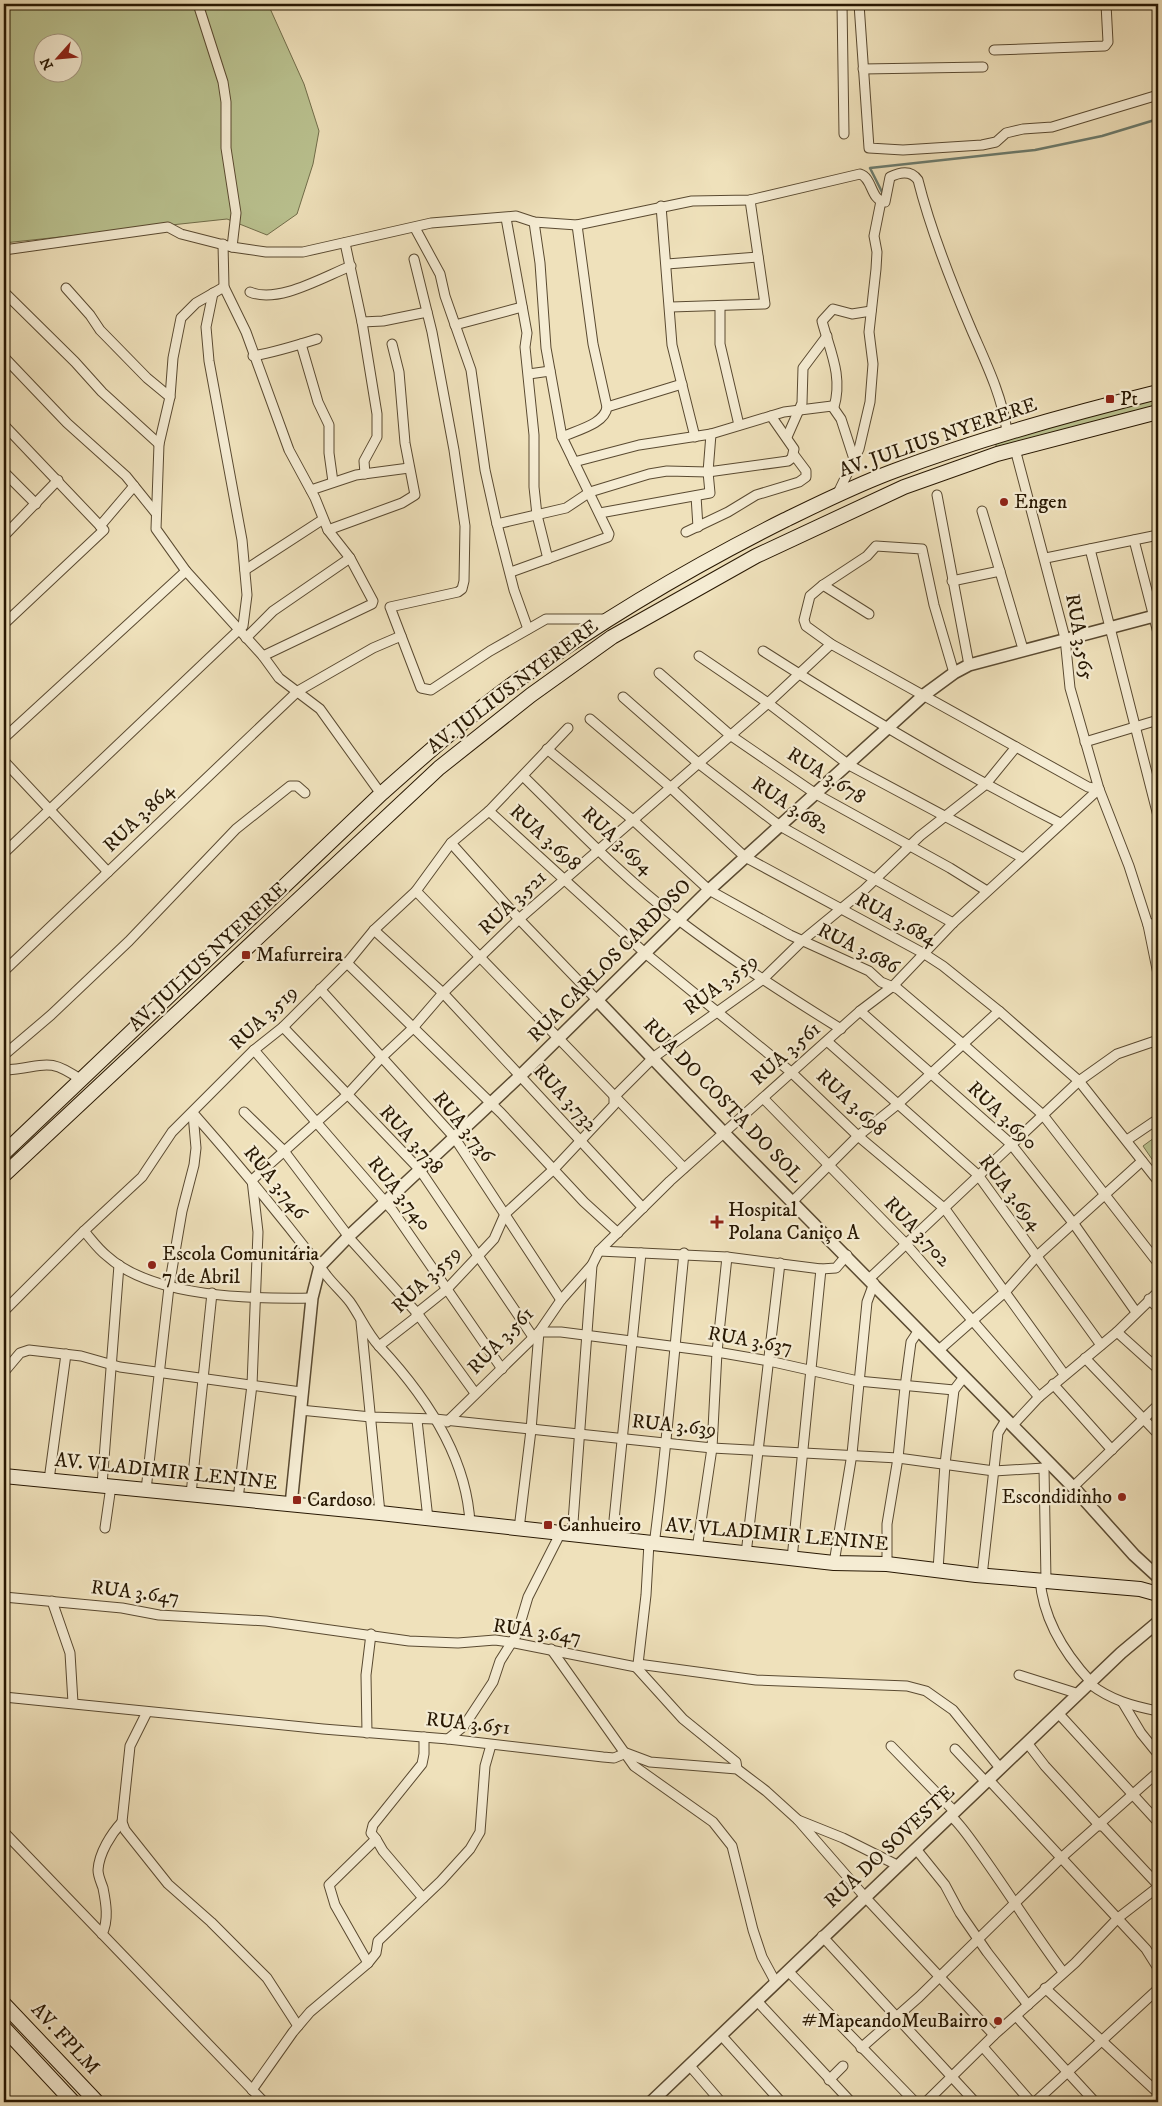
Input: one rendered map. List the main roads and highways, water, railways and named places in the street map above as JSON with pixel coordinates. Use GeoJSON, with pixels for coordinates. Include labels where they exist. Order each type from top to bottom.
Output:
{"type":"FeatureCollection","features":[{"type":"Feature","properties":{"kind":"main road","name":"AV. JULIUS NYERERE"},"geometry":{"type":"LineString","coordinates":[[4,1153],[380,794],[427,753],[519,679],[609,619],[746,540],[837,495],[893,471],[990,436],[1158,392]]}},
{"type":"Feature","properties":{"kind":"main road","name":"AV. JULIUS NYERERE"},"geometry":{"type":"LineString","coordinates":[[4,1175],[439,768],[530,695],[612,637],[756,556],[847,512],[922,480],[996,454],[1158,412]]}},
{"type":"Feature","properties":{"kind":"main road"},"geometry":{"type":"LineString","coordinates":[[990,436],[996,454]]}},
{"type":"Feature","properties":{"kind":"main road"},"geometry":{"type":"LineString","coordinates":[[96,1066],[108,1078]]}},
{"type":"Feature","properties":{"kind":"main road","name":"AV. VLADIMIR LENINE"},"geometry":{"type":"LineString","coordinates":[[4,1476],[380,1513],[834,1564],[888,1564],[982,1576],[1140,1589],[1158,1594]]}},
{"type":"Feature","properties":{"kind":"main road","name":"AV. FPLM"},"geometry":{"type":"LineString","coordinates":[[4,2004],[97,2102]]}},
{"type":"Feature","properties":{"kind":"main road","name":"AV. FPLM"},"geometry":{"type":"LineString","coordinates":[[4,2028],[73,2102]]}},
{"type":"Feature","properties":{"kind":"waterway"},"geometry":{"type":"LineString","coordinates":[[883,194],[870,168],[1035,150],[1102,136],[1158,119]]}},
{"type":"Feature","properties":{"kind":"place","name":"Pt"},"geometry":{"type":"Point","coordinates":[1110,399]}},
{"type":"Feature","properties":{"kind":"place","name":"Engen"},"geometry":{"type":"Point","coordinates":[1004,502]}},
{"type":"Feature","properties":{"kind":"place","name":"Mafurreira"},"geometry":{"type":"Point","coordinates":[246,955]}},
{"type":"Feature","properties":{"kind":"place","name":"Hospital Polana Caniço A"},"geometry":{"type":"Point","coordinates":[717,1222]}},
{"type":"Feature","properties":{"kind":"place","name":"Escola Comunitária 7 de Abril"},"geometry":{"type":"Point","coordinates":[152,1265]}},
{"type":"Feature","properties":{"kind":"place","name":"Escondidinho"},"geometry":{"type":"Point","coordinates":[1122,1497]}},
{"type":"Feature","properties":{"kind":"place","name":"Cardoso"},"geometry":{"type":"Point","coordinates":[297,1500]}},
{"type":"Feature","properties":{"kind":"place","name":"Canhueiro"},"geometry":{"type":"Point","coordinates":[548,1525]}},
{"type":"Feature","properties":{"kind":"place","name":"#MapeandoMeuBairro"},"geometry":{"type":"Point","coordinates":[998,2021]}}]}
